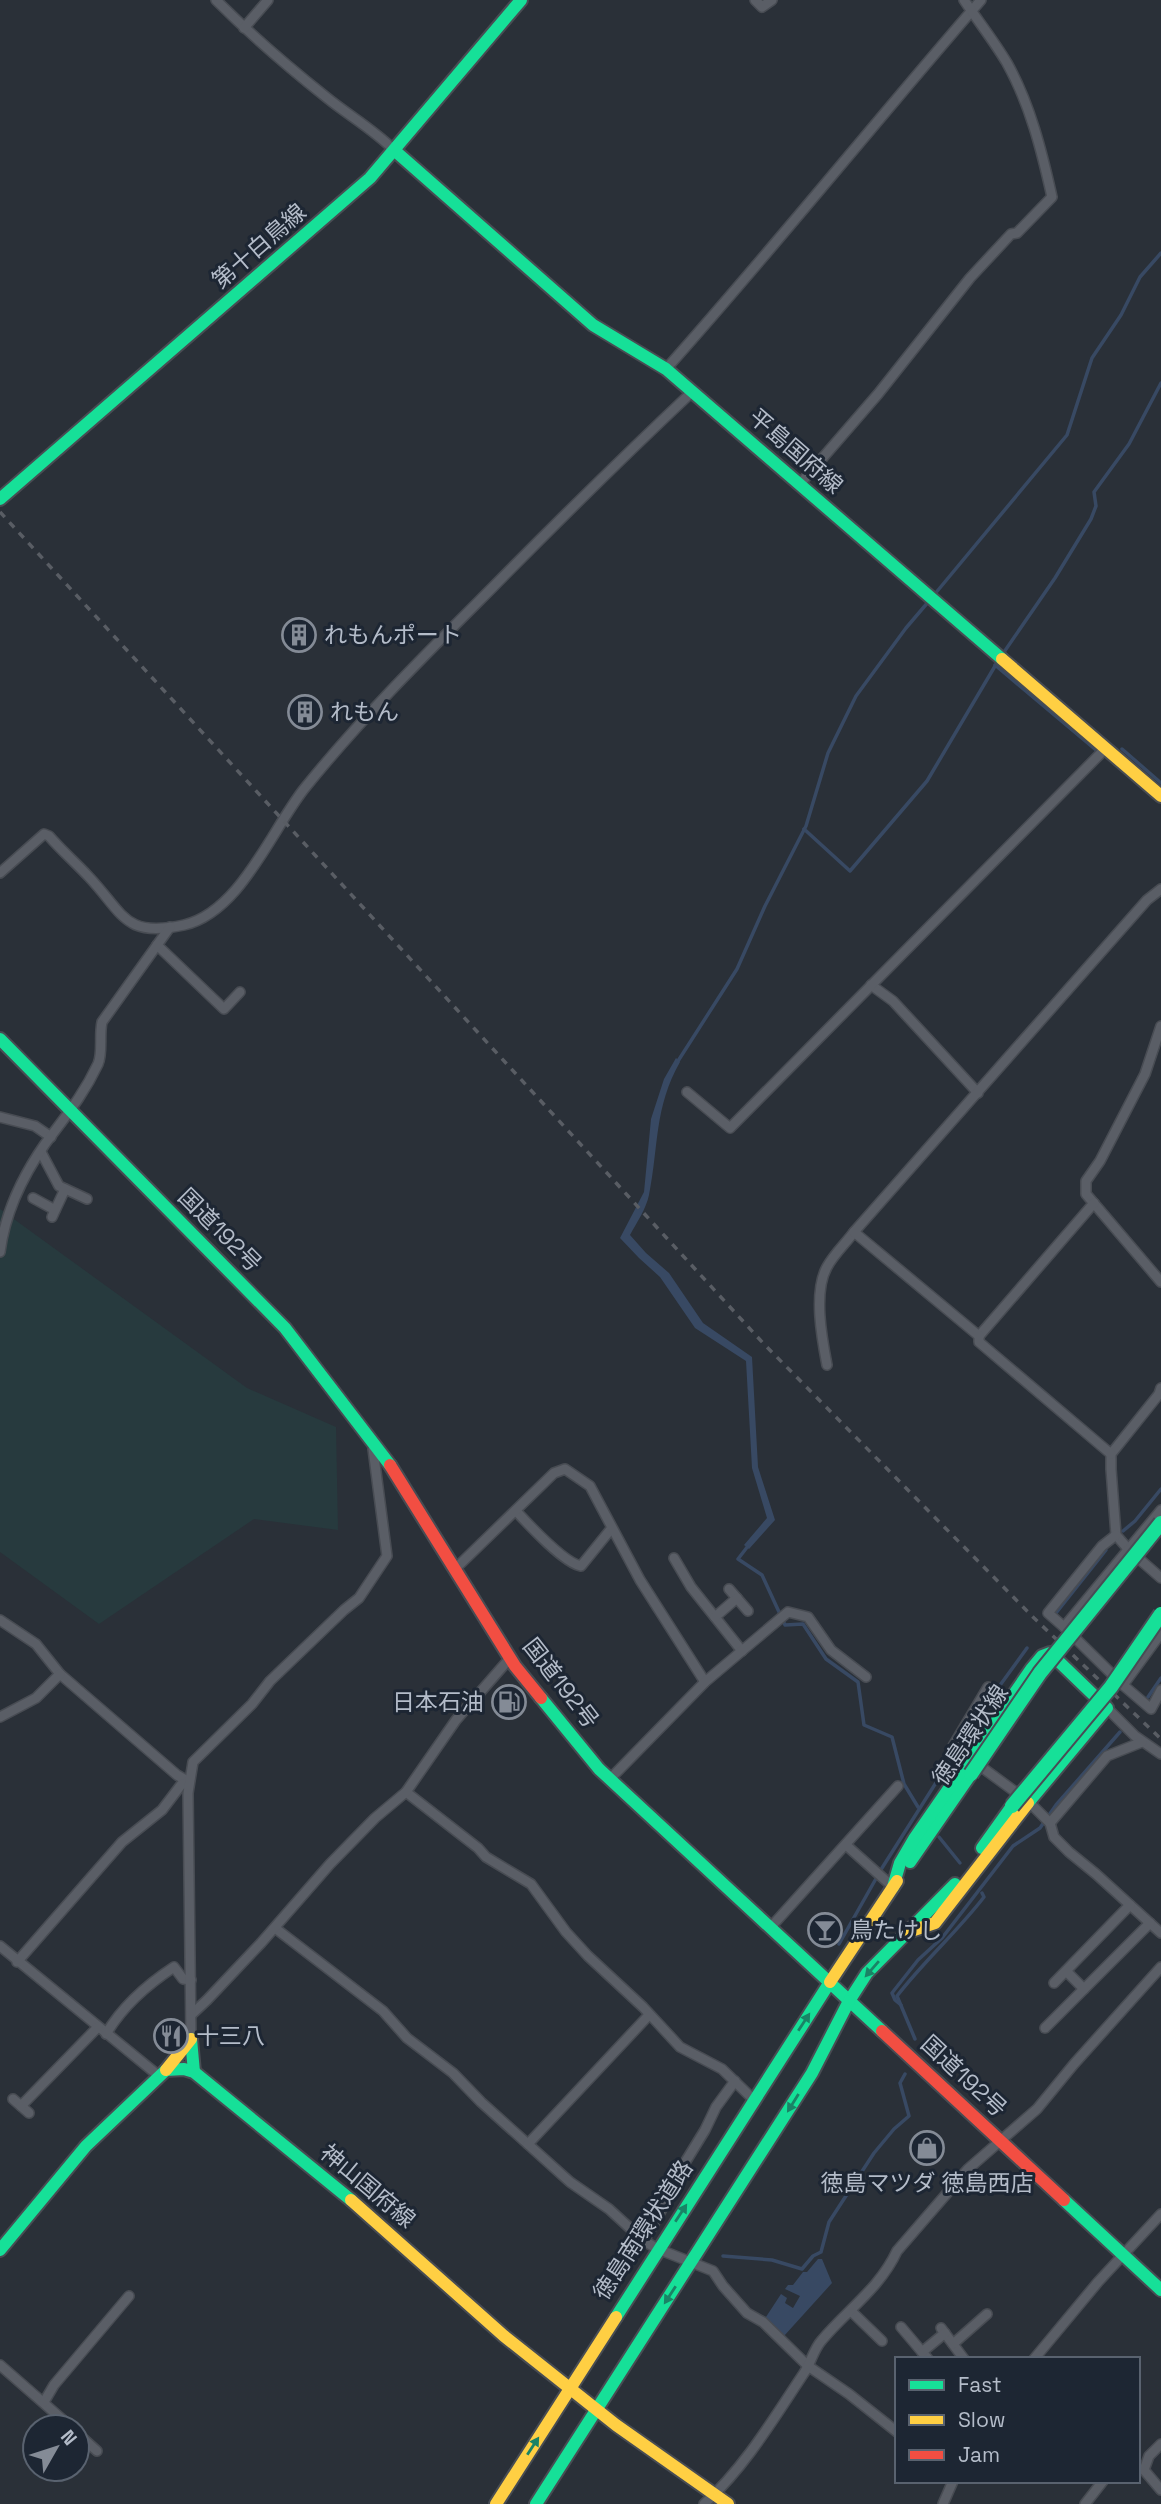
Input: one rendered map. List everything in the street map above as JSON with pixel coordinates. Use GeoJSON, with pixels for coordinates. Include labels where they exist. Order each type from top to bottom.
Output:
{"type":"FeatureCollection","features":[{"type":"Feature","properties":{"kind":"main road","name":"第十白鳥線"},"geometry":{"type":"LineString","coordinates":[[0,499],[370,177],[521,0]]}},
{"type":"Feature","properties":{"kind":"main road","name":"平島国府線"},"geometry":{"type":"LineString","coordinates":[[394,150],[593,325],[666,369],[693,391],[1161,796]]}},
{"type":"Feature","properties":{"kind":"main road","name":"国道192号"},"geometry":{"type":"LineString","coordinates":[[0,1039],[285,1328],[391,1466],[510,1658],[591,1759],[1161,2290]]}},
{"type":"Feature","properties":{"kind":"main road","name":"徳島環状線"},"geometry":{"type":"LineString","coordinates":[[830,1982],[1040,1673],[1161,1523]]}},
{"type":"Feature","properties":{"kind":"main road"},"geometry":{"type":"LineString","coordinates":[[536,2504],[812,2073],[849,2001],[867,1973],[951,1889],[1012,1807],[1111,1687],[1161,1614]]}},
{"type":"Feature","properties":{"kind":"main road"},"geometry":{"type":"LineString","coordinates":[[893,1887],[900,1863],[961,1752],[1042,1656],[1050,1653],[1107,1708],[1029,1802],[935,1923],[905,1933]]}},
{"type":"Feature","properties":{"kind":"main road","name":"徳島南環状道路"},"geometry":{"type":"LineString","coordinates":[[496,2504],[830,1982]]}},
{"type":"Feature","properties":{"kind":"main road"},"geometry":{"type":"LineString","coordinates":[[191,2039],[194,2073]]}},
{"type":"Feature","properties":{"kind":"main road"},"geometry":{"type":"LineString","coordinates":[[0,2250],[86,2146],[162,2073],[191,2039]]}},
{"type":"Feature","properties":{"kind":"main road"},"geometry":{"type":"LineString","coordinates":[[162,2073],[184,2068],[194,2073]]}},
{"type":"Feature","properties":{"kind":"main road","name":"神山国府線"},"geometry":{"type":"LineString","coordinates":[[194,2073],[370,2216],[504,2336],[596,2409],[728,2504]]}},
{"type":"Feature","properties":{"kind":"street"},"geometry":{"type":"LineString","coordinates":[[215,0],[244,28],[394,150]]}},
{"type":"Feature","properties":{"kind":"street"},"geometry":{"type":"LineString","coordinates":[[244,28],[268,0]]}},
{"type":"Feature","properties":{"kind":"street"},"geometry":{"type":"LineString","coordinates":[[755,0],[761,7],[772,0]]}},
{"type":"Feature","properties":{"kind":"street"},"geometry":{"type":"LineString","coordinates":[[800,484],[878,394],[970,278],[1011,234],[1017,233],[1052,197],[1042,154],[1007,64],[964,0]]}},
{"type":"Feature","properties":{"kind":"street"},"geometry":{"type":"LineString","coordinates":[[666,369],[981,0]]}},
{"type":"Feature","properties":{"kind":"street"},"geometry":{"type":"LineString","coordinates":[[0,873],[4,862],[44,834],[90,877],[123,918],[135,926],[170,927],[201,919],[221,906],[249,875],[291,806],[390,690],[614,465],[693,391]]}},
{"type":"Feature","properties":{"kind":"street"},"geometry":{"type":"LineString","coordinates":[[687,1092],[730,1128],[1106,748]]}},
{"type":"Feature","properties":{"kind":"street"},"geometry":{"type":"LineString","coordinates":[[827,1366],[820,1330],[821,1296],[826,1269],[854,1232],[1147,900],[1161,889]]}},
{"type":"Feature","properties":{"kind":"street"},"geometry":{"type":"LineString","coordinates":[[0,1252],[10,1208],[41,1152],[71,1112],[100,1060],[99,1034],[102,1022],[170,927]]}},
{"type":"Feature","properties":{"kind":"street"},"geometry":{"type":"LineString","coordinates":[[158,945],[224,1009],[240,992]]}},
{"type":"Feature","properties":{"kind":"street"},"geometry":{"type":"LineString","coordinates":[[871,985],[893,1002],[978,1093]]}},
{"type":"Feature","properties":{"kind":"street"},"geometry":{"type":"LineString","coordinates":[[1161,1026],[1145,1074],[1100,1161],[1086,1181],[1086,1194],[1161,1282]]}},
{"type":"Feature","properties":{"kind":"street"},"geometry":{"type":"LineString","coordinates":[[0,1117],[35,1126],[51,1138]]}},
{"type":"Feature","properties":{"kind":"street"},"geometry":{"type":"LineString","coordinates":[[41,1152],[59,1186],[87,1199]]}},
{"type":"Feature","properties":{"kind":"street"},"geometry":{"type":"LineString","coordinates":[[33,1198],[53,1214],[65,1189]]}},
{"type":"Feature","properties":{"kind":"street"},"geometry":{"type":"LineString","coordinates":[[1094,1203],[979,1336],[979,1342],[1111,1454]]}},
{"type":"Feature","properties":{"kind":"street"},"geometry":{"type":"LineString","coordinates":[[854,1232],[979,1336]]}},
{"type":"Feature","properties":{"kind":"street"},"geometry":{"type":"LineString","coordinates":[[1161,1389],[1111,1454],[1116,1535],[1161,1578]]}},
{"type":"Feature","properties":{"kind":"street"},"geometry":{"type":"LineString","coordinates":[[191,2039],[189,1782],[194,1762],[252,1704],[270,1681],[359,1598],[387,1556],[372,1440]]}},
{"type":"Feature","properties":{"kind":"street"},"geometry":{"type":"LineString","coordinates":[[456,1569],[554,1473],[565,1469],[590,1486],[640,1580],[705,1682]]}},
{"type":"Feature","properties":{"kind":"street"},"geometry":{"type":"LineString","coordinates":[[1064,1627],[1161,1510]]}},
{"type":"Feature","properties":{"kind":"street"},"geometry":{"type":"LineString","coordinates":[[516,1511],[541,1539],[551,1544],[571,1565],[581,1566],[611,1529]]}},
{"type":"Feature","properties":{"kind":"street"},"geometry":{"type":"LineString","coordinates":[[1116,1535],[1102,1546],[1048,1612],[1151,1709],[1161,1690]]}},
{"type":"Feature","properties":{"kind":"street"},"geometry":{"type":"LineString","coordinates":[[674,1558],[691,1587],[742,1651]]}},
{"type":"Feature","properties":{"kind":"street"},"geometry":{"type":"LineString","coordinates":[[729,1589],[748,1611]]}},
{"type":"Feature","properties":{"kind":"street"},"geometry":{"type":"LineString","coordinates":[[715,1617],[737,1598]]}},
{"type":"Feature","properties":{"kind":"street"},"geometry":{"type":"LineString","coordinates":[[610,1779],[705,1682],[787,1613],[808,1617],[831,1650],[866,1677]]}},
{"type":"Feature","properties":{"kind":"street"},"geometry":{"type":"LineString","coordinates":[[0,1620],[36,1644],[60,1674],[177,1775],[189,1782]]}},
{"type":"Feature","properties":{"kind":"street"},"geometry":{"type":"LineString","coordinates":[[1123,1685],[1161,1633]]}},
{"type":"Feature","properties":{"kind":"street"},"geometry":{"type":"LineString","coordinates":[[192,2014],[275,1927],[330,1864],[375,1818],[406,1792],[456,1720],[510,1658]]}},
{"type":"Feature","properties":{"kind":"street"},"geometry":{"type":"LineString","coordinates":[[0,1717],[36,1698],[60,1674]]}},
{"type":"Feature","properties":{"kind":"street"},"geometry":{"type":"LineString","coordinates":[[988,1687],[953,1746],[1029,1802],[1047,1820],[1054,1837],[1069,1852],[1161,1933]]}},
{"type":"Feature","properties":{"kind":"street"},"geometry":{"type":"LineString","coordinates":[[1107,1708],[1142,1742],[1161,1754]]}},
{"type":"Feature","properties":{"kind":"street"},"geometry":{"type":"LineString","coordinates":[[1047,1820],[1107,1756],[1142,1742]]}},
{"type":"Feature","properties":{"kind":"street"},"geometry":{"type":"LineString","coordinates":[[17,1962],[122,1842],[162,1810],[181,1785],[189,1782]]}},
{"type":"Feature","properties":{"kind":"street"},"geometry":{"type":"LineString","coordinates":[[771,1927],[898,1786]]}},
{"type":"Feature","properties":{"kind":"street"},"geometry":{"type":"LineString","coordinates":[[406,1792],[486,1857],[531,1884],[566,1932],[680,2047],[722,2069],[754,2100]]}},
{"type":"Feature","properties":{"kind":"street"},"geometry":{"type":"LineString","coordinates":[[846,1845],[893,1887]]}},
{"type":"Feature","properties":{"kind":"street"},"geometry":{"type":"LineString","coordinates":[[1054,1983],[1130,1905]]}},
{"type":"Feature","properties":{"kind":"street"},"geometry":{"type":"LineString","coordinates":[[1045,2028],[1150,1923]]}},
{"type":"Feature","properties":{"kind":"street"},"geometry":{"type":"LineString","coordinates":[[275,1927],[383,2011],[407,2038],[453,2073],[570,2182],[609,2209],[644,2241],[713,2271],[747,2313],[763,2322],[808,2366],[849,2393],[895,2430]]}},
{"type":"Feature","properties":{"kind":"street"},"geometry":{"type":"LineString","coordinates":[[0,1946],[106,2034],[162,2073]]}},
{"type":"Feature","properties":{"kind":"street"},"geometry":{"type":"LineString","coordinates":[[106,2034],[150,1983],[174,1967],[183,1979],[191,1980]]}},
{"type":"Feature","properties":{"kind":"street"},"geometry":{"type":"LineString","coordinates":[[704,2504],[763,2436],[821,2341],[868,2294],[892,2263],[897,2251],[968,2169],[1037,2109],[1161,1967]]}},
{"type":"Feature","properties":{"kind":"street"},"geometry":{"type":"LineString","coordinates":[[1066,1972],[1084,1989]]}},
{"type":"Feature","properties":{"kind":"street"},"geometry":{"type":"LineString","coordinates":[[527,2144],[649,2015]]}},
{"type":"Feature","properties":{"kind":"street"},"geometry":{"type":"LineString","coordinates":[[29,2113],[17,2102],[98,2027]]}},
{"type":"Feature","properties":{"kind":"street"},"geometry":{"type":"LineString","coordinates":[[644,2241],[672,2191],[670,2187],[716,2107],[735,2081]]}},
{"type":"Feature","properties":{"kind":"street"},"geometry":{"type":"LineString","coordinates":[[1036,2357],[1122,2255],[1161,2214]]}},
{"type":"Feature","properties":{"kind":"street"},"geometry":{"type":"LineString","coordinates":[[44,2402],[54,2385],[129,2295]]}},
{"type":"Feature","properties":{"kind":"street"},"geometry":{"type":"LineString","coordinates":[[851,2311],[881,2341]]}},
{"type":"Feature","properties":{"kind":"street"},"geometry":{"type":"LineString","coordinates":[[953,2344],[987,2315]]}},
{"type":"Feature","properties":{"kind":"street"},"geometry":{"type":"LineString","coordinates":[[901,2327],[925,2355],[943,2330],[959,2357]]}},
{"type":"Feature","properties":{"kind":"street"},"geometry":{"type":"LineString","coordinates":[[0,2365],[56,2413]]}},
{"type":"Feature","properties":{"kind":"street"},"geometry":{"type":"LineString","coordinates":[[1161,2444],[1149,2456],[1141,2471],[1161,2490]]}},
{"type":"Feature","properties":{"kind":"street"},"geometry":{"type":"LineString","coordinates":[[91,2446],[97,2451]]}},
{"type":"Feature","properties":{"kind":"street"},"geometry":{"type":"LineString","coordinates":[[943,2504],[951,2483]]}},
{"type":"Feature","properties":{"kind":"street"},"geometry":{"type":"LineString","coordinates":[[1085,2504],[1101,2483]]}},
{"type":"Feature","properties":{"kind":"green space"},"geometry":{"type":"Polygon","coordinates":[[[0,1209],[247,1388],[336,1427],[338,1530],[254,1519],[99,1624],[0,1552],[0,1209]]]}},
{"type":"Feature","properties":{"kind":"water"},"geometry":{"type":"Polygon","coordinates":[[[676,1058],[680,1062],[661,1111],[649,1195],[630,1235],[669,1273],[703,1323],[752,1357],[758,1467],[775,1520],[749,1549],[744,1545],[767,1518],[752,1468],[746,1361],[695,1328],[660,1277],[620,1238],[644,1192],[651,1119],[664,1079],[676,1058]]]}},
{"type":"Feature","properties":{"kind":"water"},"geometry":{"type":"Polygon","coordinates":[[[818,2259],[822,2259],[832,2283],[784,2336],[764,2320],[781,2294],[787,2298],[785,2303],[793,2308],[800,2296],[785,2289],[788,2285],[793,2285],[818,2259]]]}},
{"type":"Feature","properties":{"kind":"waterway"},"geometry":{"type":"LineString","coordinates":[[934,595],[1067,435],[1092,358],[1121,315],[1140,277],[1161,253]]}},
{"type":"Feature","properties":{"kind":"waterway"},"geometry":{"type":"LineString","coordinates":[[1002,655],[1055,578],[1091,519],[1096,506],[1094,492],[1129,444],[1161,383]]}},
{"type":"Feature","properties":{"kind":"waterway"},"geometry":{"type":"LineString","coordinates":[[678,1061],[737,969],[765,906],[806,826],[828,753],[856,696],[929,601]]}},
{"type":"Feature","properties":{"kind":"waterway"},"geometry":{"type":"LineString","coordinates":[[804,829],[850,871],[927,781],[998,661]]}},
{"type":"Feature","properties":{"kind":"waterway"},"geometry":{"type":"LineString","coordinates":[[995,665],[1096,750]]}},
{"type":"Feature","properties":{"kind":"waterway"},"geometry":{"type":"LineString","coordinates":[[1122,749],[1161,783]]}},
{"type":"Feature","properties":{"kind":"waterway"},"geometry":{"type":"LineString","coordinates":[[1123,1531],[1135,1521],[1161,1489]]}},
{"type":"Feature","properties":{"kind":"waterway"},"geometry":{"type":"LineString","coordinates":[[748,1546],[738,1559],[762,1575],[785,1625],[803,1624],[826,1659],[858,1682],[864,1725],[892,1737],[904,1784],[918,1807]]}},
{"type":"Feature","properties":{"kind":"waterway"},"geometry":{"type":"LineString","coordinates":[[1056,1613],[1106,1550]]}},
{"type":"Feature","properties":{"kind":"waterway"},"geometry":{"type":"LineString","coordinates":[[839,1944],[882,1868],[982,1710],[1027,1648]]}},
{"type":"Feature","properties":{"kind":"waterway"},"geometry":{"type":"LineString","coordinates":[[1148,1697],[1161,1678]]}},
{"type":"Feature","properties":{"kind":"waterway"},"geometry":{"type":"LineString","coordinates":[[901,2005],[892,1993],[918,1960],[942,1938],[1013,1846],[1040,1828],[1056,1805],[1120,1732]]}},
{"type":"Feature","properties":{"kind":"waterway"},"geometry":{"type":"LineString","coordinates":[[939,1837],[960,1863]]}},
{"type":"Feature","properties":{"kind":"waterway"},"geometry":{"type":"LineString","coordinates":[[915,2039],[897,1996],[974,1910],[984,1897],[982,1893]]}},
{"type":"Feature","properties":{"kind":"waterway"},"geometry":{"type":"LineString","coordinates":[[723,2256],[772,2260],[802,2269],[813,2256],[821,2252],[829,2222],[874,2153],[909,2116],[900,2083],[905,2074]]}},
{"type":"Feature","properties":{"kind":"railway"},"geometry":{"type":"LineString","coordinates":[[0,512],[763,1343],[1034,1618],[1161,1739]]}},
{"type":"Feature","properties":{"kind":"traffic: fast"},"geometry":{"type":"LineString","coordinates":[[0,499],[370,178],[521,0]]}},
{"type":"Feature","properties":{"kind":"traffic: fast"},"geometry":{"type":"LineString","coordinates":[[394,150],[593,325],[666,369],[1002,659]]}},
{"type":"Feature","properties":{"kind":"traffic: fast"},"geometry":{"type":"LineString","coordinates":[[0,1039],[285,1328],[390,1465]]}},
{"type":"Feature","properties":{"kind":"traffic: fast"},"geometry":{"type":"LineString","coordinates":[[971,1774],[1040,1673],[1161,1523]]}},
{"type":"Feature","properties":{"kind":"traffic: fast"},"geometry":{"type":"LineString","coordinates":[[1012,1806],[1111,1687],[1161,1614]]}},
{"type":"Feature","properties":{"kind":"traffic: fast"},"geometry":{"type":"LineString","coordinates":[[893,1887],[900,1863],[914,1839],[1032,1668],[1042,1656],[1050,1653],[1107,1708],[1028,1803]]}},
{"type":"Feature","properties":{"kind":"traffic: fast"},"geometry":{"type":"LineString","coordinates":[[541,1698],[599,1769],[882,2031]]}},
{"type":"Feature","properties":{"kind":"traffic: fast"},"geometry":{"type":"LineString","coordinates":[[910,1862],[971,1774]]}},
{"type":"Feature","properties":{"kind":"traffic: fast"},"geometry":{"type":"LineString","coordinates":[[982,1848],[1012,1806]]}},
{"type":"Feature","properties":{"kind":"traffic: fast"},"geometry":{"type":"LineString","coordinates":[[849,2001],[867,1973],[955,1884]]}},
{"type":"Feature","properties":{"kind":"traffic: fast"},"geometry":{"type":"LineString","coordinates":[[616,2317],[830,1982]]}},
{"type":"Feature","properties":{"kind":"traffic: fast"},"geometry":{"type":"LineString","coordinates":[[536,2504],[812,2073],[849,2001]]}},
{"type":"Feature","properties":{"kind":"traffic: fast"},"geometry":{"type":"LineString","coordinates":[[191,2039],[194,2072]]}},
{"type":"Feature","properties":{"kind":"traffic: fast"},"geometry":{"type":"LineString","coordinates":[[0,2250],[86,2146],[166,2070],[184,2069],[194,2072],[351,2200]]}},
{"type":"Feature","properties":{"kind":"traffic: fast"},"geometry":{"type":"LineString","coordinates":[[1064,2200],[1161,2290]]}},
{"type":"Feature","properties":{"kind":"traffic: slow"},"geometry":{"type":"LineString","coordinates":[[1002,659],[1161,796]]}},
{"type":"Feature","properties":{"kind":"traffic: slow"},"geometry":{"type":"LineString","coordinates":[[905,1933],[935,1923],[1028,1803]]}},
{"type":"Feature","properties":{"kind":"traffic: slow"},"geometry":{"type":"LineString","coordinates":[[830,1982],[897,1881]]}},
{"type":"Feature","properties":{"kind":"traffic: slow"},"geometry":{"type":"LineString","coordinates":[[166,2070],[191,2039]]}},
{"type":"Feature","properties":{"kind":"traffic: slow"},"geometry":{"type":"LineString","coordinates":[[351,2200],[504,2336],[616,2425],[728,2504]]}},
{"type":"Feature","properties":{"kind":"traffic: slow"},"geometry":{"type":"LineString","coordinates":[[496,2504],[616,2317]]}},
{"type":"Feature","properties":{"kind":"traffic: jam"},"geometry":{"type":"LineString","coordinates":[[390,1465],[515,1666],[541,1698]]}},
{"type":"Feature","properties":{"kind":"traffic: jam"},"geometry":{"type":"LineString","coordinates":[[882,2031],[1064,2200]]}},
{"type":"Feature","properties":{"kind":"place","name":"れもんポート"},"geometry":{"type":"Point","coordinates":[299,635]}},
{"type":"Feature","properties":{"kind":"place","name":"れもん"},"geometry":{"type":"Point","coordinates":[305,712]}},
{"type":"Feature","properties":{"kind":"place","name":"日本石油"},"geometry":{"type":"Point","coordinates":[509,1702]}},
{"type":"Feature","properties":{"kind":"place","name":"鳥たけし"},"geometry":{"type":"Point","coordinates":[825,1930]}},
{"type":"Feature","properties":{"kind":"place","name":"十三八"},"geometry":{"type":"Point","coordinates":[171,2036]}},
{"type":"Feature","properties":{"kind":"place","name":"徳島マツダ 徳島西店"},"geometry":{"type":"Point","coordinates":[927,2148]}}]}
